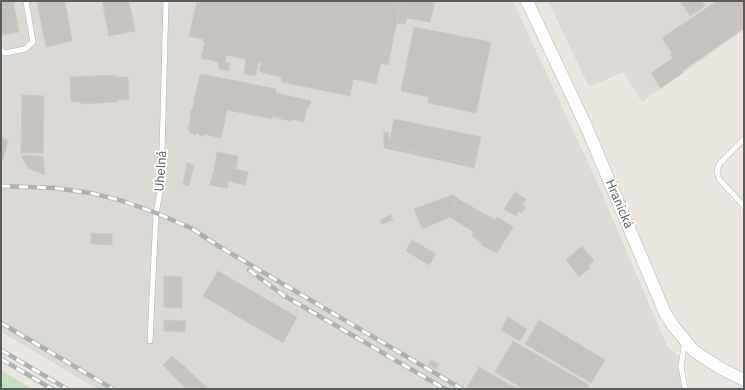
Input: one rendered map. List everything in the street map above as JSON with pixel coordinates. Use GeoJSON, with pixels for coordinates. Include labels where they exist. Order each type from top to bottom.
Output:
{"type":"FeatureCollection","features":[{"type":"Feature","properties":{"kind":"street","name":"Hranická"},"geometry":{"type":"LineString","coordinates":[[527,1],[586,126],[661,303],[674,327],[685,341],[704,359],[744,380]]}},
{"type":"Feature","properties":{"kind":"lane"},"geometry":{"type":"LineString","coordinates":[[1,50],[5,53],[25,49],[33,42],[26,1]]}},
{"type":"Feature","properties":{"kind":"lane","name":"Uhelná"},"geometry":{"type":"LineString","coordinates":[[150,341],[156,213],[161,186],[166,1]]}},
{"type":"Feature","properties":{"kind":"lane"},"geometry":{"type":"LineString","coordinates":[[744,139],[720,163],[717,170],[719,179],[744,206]]}},
{"type":"Feature","properties":{"kind":"lane"},"geometry":{"type":"LineString","coordinates":[[684,389],[681,366],[685,341]]}},
{"type":"Feature","properties":{"kind":"shaded area"},"geometry":{"type":"Polygon","coordinates":[[[1,1],[513,1],[597,182],[667,346],[682,359],[688,389],[97,389],[1,332],[1,1]]]}},
{"type":"Feature","properties":{"kind":"shaded area"},"geometry":{"type":"Polygon","coordinates":[[[548,1],[744,1],[744,30],[642,102],[623,72],[589,87],[548,1]]]}},
{"type":"Feature","properties":{"kind":"green space"},"geometry":{"type":"Polygon","coordinates":[[[1,370],[32,389],[1,389],[1,370]]]}},
{"type":"Feature","properties":{"kind":"building"},"geometry":{"type":"Polygon","coordinates":[[[1,1],[13,1],[19,32],[1,35],[1,1]]]}},
{"type":"Feature","properties":{"kind":"building"},"geometry":{"type":"Polygon","coordinates":[[[37,1],[65,1],[72,41],[46,47],[37,1]]]}},
{"type":"Feature","properties":{"kind":"building"},"geometry":{"type":"Polygon","coordinates":[[[102,1],[129,1],[135,31],[109,36],[102,1]]]}},
{"type":"Feature","properties":{"kind":"building"},"geometry":{"type":"Polygon","coordinates":[[[197,1],[401,1],[388,65],[381,63],[376,84],[353,79],[350,96],[281,82],[282,77],[263,73],[259,70],[261,63],[258,62],[255,76],[244,74],[246,59],[226,55],[225,62],[230,63],[228,71],[219,69],[218,62],[201,58],[205,42],[202,41],[203,39],[189,36],[197,1]]]}},
{"type":"Feature","properties":{"kind":"building"},"geometry":{"type":"Polygon","coordinates":[[[401,1],[435,1],[430,22],[407,18],[405,24],[397,23],[401,1]]]}},
{"type":"Feature","properties":{"kind":"building"},"geometry":{"type":"Polygon","coordinates":[[[680,1],[702,1],[705,6],[690,16],[680,1]]]}},
{"type":"Feature","properties":{"kind":"building"},"geometry":{"type":"Polygon","coordinates":[[[717,1],[744,1],[744,28],[682,71],[670,54],[672,53],[662,38],[717,1]]]}},
{"type":"Feature","properties":{"kind":"building"},"geometry":{"type":"Polygon","coordinates":[[[414,27],[491,42],[476,113],[428,103],[429,97],[401,91],[414,27]]]}},
{"type":"Feature","properties":{"kind":"building"},"geometry":{"type":"Polygon","coordinates":[[[673,58],[684,72],[661,88],[651,73],[673,58]]]}},
{"type":"Feature","properties":{"kind":"building"},"geometry":{"type":"Polygon","coordinates":[[[202,74],[276,89],[276,93],[311,101],[309,108],[307,107],[304,122],[292,119],[292,121],[280,119],[281,117],[279,116],[279,118],[276,118],[277,116],[275,115],[275,117],[272,116],[272,119],[227,110],[221,138],[204,134],[204,136],[199,135],[199,133],[196,133],[196,135],[190,133],[190,131],[188,131],[190,114],[195,99],[193,99],[200,75],[202,74]]]}},
{"type":"Feature","properties":{"kind":"building"},"geometry":{"type":"Polygon","coordinates":[[[116,75],[116,77],[128,77],[129,100],[81,104],[81,102],[71,102],[70,77],[116,75]]]}},
{"type":"Feature","properties":{"kind":"building"},"geometry":{"type":"Polygon","coordinates":[[[22,95],[44,96],[43,153],[21,153],[22,95]]]}},
{"type":"Feature","properties":{"kind":"building"},"geometry":{"type":"Polygon","coordinates":[[[394,119],[481,137],[474,168],[466,166],[467,163],[389,146],[394,119]]]}},
{"type":"Feature","properties":{"kind":"building"},"geometry":{"type":"Polygon","coordinates":[[[384,132],[389,133],[389,146],[467,163],[466,166],[384,148],[384,132]]]}},
{"type":"Feature","properties":{"kind":"building"},"geometry":{"type":"Polygon","coordinates":[[[1,138],[8,140],[3,161],[1,161],[1,138]]]}},
{"type":"Feature","properties":{"kind":"building"},"geometry":{"type":"Polygon","coordinates":[[[217,152],[238,156],[236,170],[215,165],[217,152]]]}},
{"type":"Feature","properties":{"kind":"building"},"geometry":{"type":"Polygon","coordinates":[[[21,155],[43,156],[45,175],[28,168],[21,155]]]}},
{"type":"Feature","properties":{"kind":"building"},"geometry":{"type":"Polygon","coordinates":[[[187,163],[194,165],[189,186],[183,184],[187,163]]]}},
{"type":"Feature","properties":{"kind":"building"},"geometry":{"type":"Polygon","coordinates":[[[215,165],[248,172],[245,185],[228,181],[227,188],[210,185],[215,165]]]}},
{"type":"Feature","properties":{"kind":"building"},"geometry":{"type":"Polygon","coordinates":[[[515,192],[526,199],[522,205],[526,207],[522,213],[519,211],[516,216],[504,209],[515,192]]]}},
{"type":"Feature","properties":{"kind":"building"},"geometry":{"type":"Polygon","coordinates":[[[452,195],[458,198],[448,216],[450,217],[422,229],[414,209],[452,195]]]}},
{"type":"Feature","properties":{"kind":"building"},"geometry":{"type":"Polygon","coordinates":[[[458,199],[495,220],[497,217],[513,227],[497,253],[481,245],[482,243],[472,236],[474,232],[448,216],[458,199]]]}},
{"type":"Feature","properties":{"kind":"building"},"geometry":{"type":"Polygon","coordinates":[[[391,215],[393,220],[382,224],[380,220],[391,215]]]}},
{"type":"Feature","properties":{"kind":"building"},"geometry":{"type":"Polygon","coordinates":[[[91,233],[112,234],[112,245],[91,244],[91,233]]]}},
{"type":"Feature","properties":{"kind":"building"},"geometry":{"type":"Polygon","coordinates":[[[412,240],[436,254],[429,265],[406,251],[412,240]]]}},
{"type":"Feature","properties":{"kind":"building"},"geometry":{"type":"Polygon","coordinates":[[[582,246],[594,261],[588,266],[590,268],[579,277],[566,260],[582,246]]]}},
{"type":"Feature","properties":{"kind":"building"},"geometry":{"type":"Polygon","coordinates":[[[218,271],[297,317],[283,343],[203,296],[218,271]]]}},
{"type":"Feature","properties":{"kind":"building"},"geometry":{"type":"Polygon","coordinates":[[[164,276],[182,277],[182,308],[164,307],[164,276]]]}},
{"type":"Feature","properties":{"kind":"building"},"geometry":{"type":"Polygon","coordinates":[[[508,317],[527,329],[520,341],[501,330],[508,317]]]}},
{"type":"Feature","properties":{"kind":"building"},"geometry":{"type":"Polygon","coordinates":[[[164,320],[186,321],[185,332],[164,331],[164,320]]]}},
{"type":"Feature","properties":{"kind":"building"},"geometry":{"type":"Polygon","coordinates":[[[539,320],[605,360],[591,383],[525,344],[539,320]]]}},
{"type":"Feature","properties":{"kind":"building"},"geometry":{"type":"Polygon","coordinates":[[[513,341],[589,385],[587,389],[524,389],[495,372],[513,341]]]}},
{"type":"Feature","properties":{"kind":"building"},"geometry":{"type":"Polygon","coordinates":[[[172,356],[187,369],[177,380],[163,365],[172,356]]]}},
{"type":"Feature","properties":{"kind":"building"},"geometry":{"type":"Polygon","coordinates":[[[431,360],[439,364],[436,369],[428,365],[431,360]]]}},
{"type":"Feature","properties":{"kind":"building"},"geometry":{"type":"Polygon","coordinates":[[[479,367],[517,389],[466,389],[479,367]]]}},
{"type":"Feature","properties":{"kind":"building"},"geometry":{"type":"Polygon","coordinates":[[[187,369],[208,389],[187,389],[177,380],[187,369]]]}},
{"type":"Feature","properties":{"kind":"railway"},"geometry":{"type":"LineString","coordinates":[[1,186],[54,188],[91,193],[123,201],[191,228],[220,247],[462,389]]}},
{"type":"Feature","properties":{"kind":"railway"},"geometry":{"type":"LineString","coordinates":[[249,270],[283,295],[445,389]]}},
{"type":"Feature","properties":{"kind":"railway"},"geometry":{"type":"LineString","coordinates":[[1,323],[113,389]]}},
{"type":"Feature","properties":{"kind":"railway"},"geometry":{"type":"LineString","coordinates":[[1,350],[67,389]]}},
{"type":"Feature","properties":{"kind":"railway"},"geometry":{"type":"LineString","coordinates":[[1,359],[52,389]]}}]}
